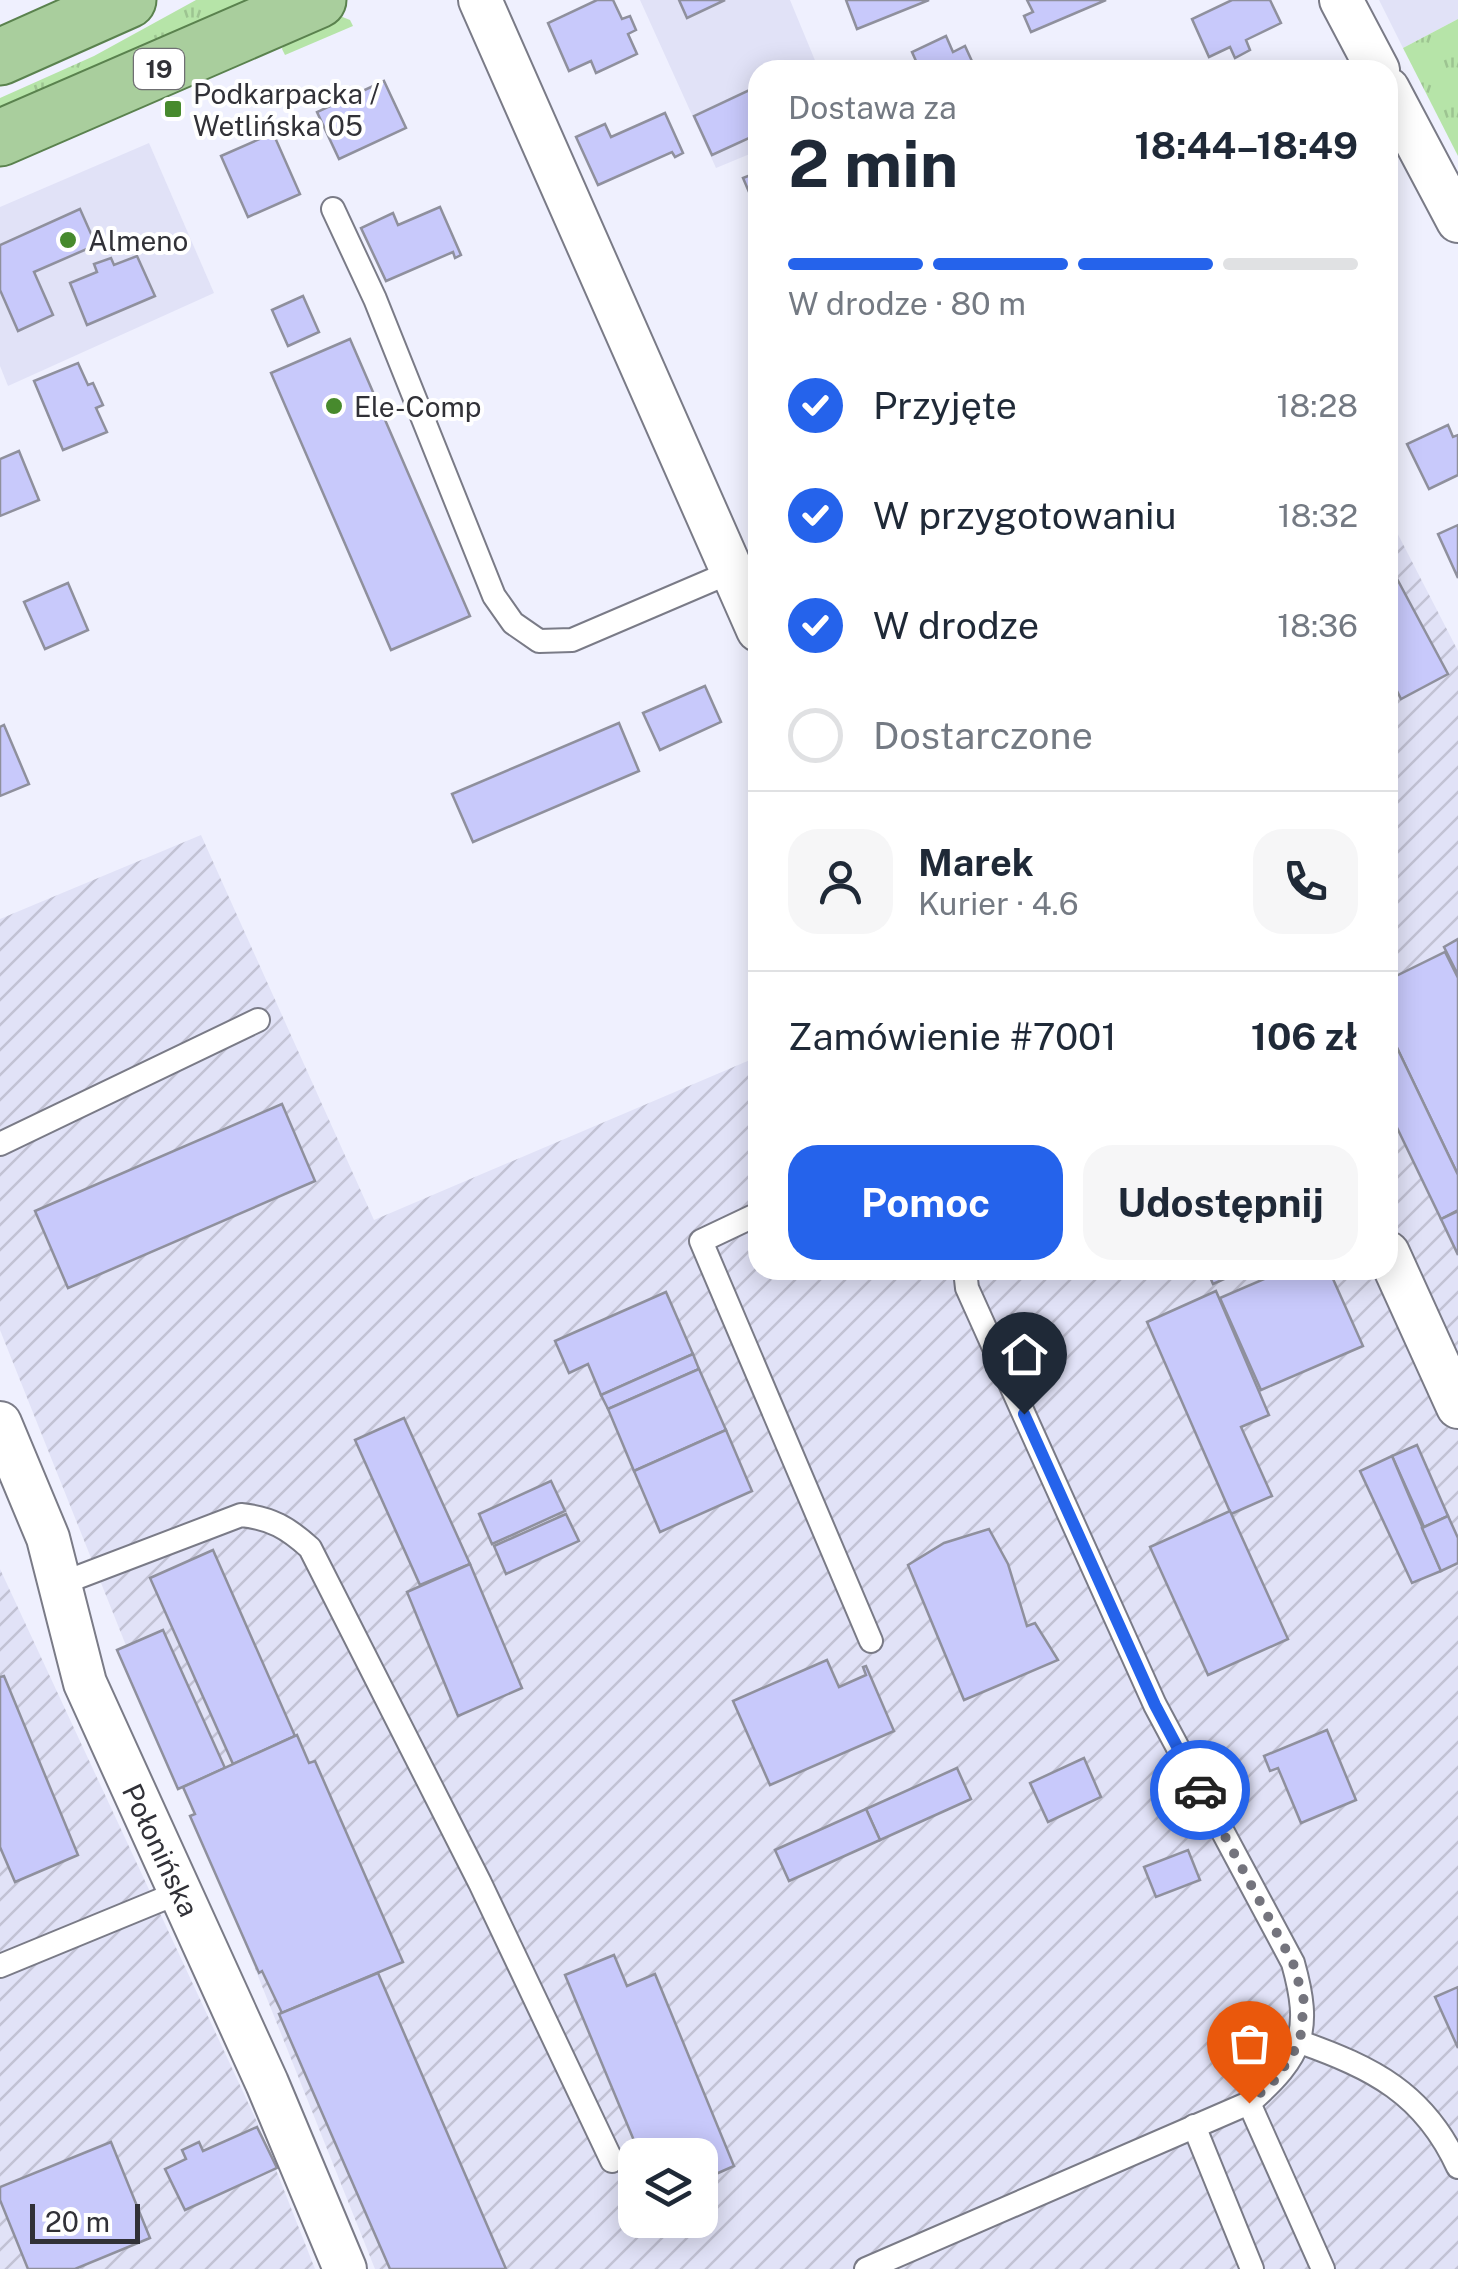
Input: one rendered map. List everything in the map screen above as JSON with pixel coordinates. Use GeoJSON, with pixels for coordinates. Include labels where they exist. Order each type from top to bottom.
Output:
{"type":"FeatureCollection","features":[{"type":"Feature","properties":{"kind":"main road","name":"19"},"geometry":{"type":"LineString","coordinates":[[0,138],[318,0]]}},
{"type":"Feature","properties":{"kind":"main road"},"geometry":{"type":"LineString","coordinates":[[0,57],[113,3]]}},
{"type":"Feature","properties":{"kind":"street"},"geometry":{"type":"LineString","coordinates":[[480,0],[748,609]]}},
{"type":"Feature","properties":{"kind":"street"},"geometry":{"type":"LineString","coordinates":[[1340,0],[1373,60]]}},
{"type":"Feature","properties":{"kind":"street"},"geometry":{"type":"LineString","coordinates":[[1398,108],[1458,221]]}},
{"type":"Feature","properties":{"kind":"street"},"geometry":{"type":"LineString","coordinates":[[1398,1274],[1458,1408]]}},
{"type":"Feature","properties":{"kind":"street","name":"Połonińska"},"geometry":{"type":"LineString","coordinates":[[0,1422],[48,1538],[85,1683],[267,2083],[345,2269]]}},
{"type":"Feature","properties":{"kind":"lane"},"geometry":{"type":"LineString","coordinates":[[332,209],[375,299],[494,596],[513,623],[538,641],[572,640],[731,572]]}},
{"type":"Feature","properties":{"kind":"lane"},"geometry":{"type":"LineString","coordinates":[[0,1144],[258,1020]]}},
{"type":"Feature","properties":{"kind":"lane"},"geometry":{"type":"LineString","coordinates":[[748,1219],[701,1240],[871,1641]]}},
{"type":"Feature","properties":{"kind":"lane"},"geometry":{"type":"LineString","coordinates":[[866,2269],[1249,2103],[1276,2079],[1300,2042],[1304,2001],[1293,1963],[1155,1705],[966,1280]]}},
{"type":"Feature","properties":{"kind":"lane"},"geometry":{"type":"LineString","coordinates":[[60,1584],[242,1515],[263,1517],[289,1528],[310,1548],[480,1883],[612,2161]]}},
{"type":"Feature","properties":{"kind":"lane"},"geometry":{"type":"LineString","coordinates":[[0,1966],[180,1892]]}},
{"type":"Feature","properties":{"kind":"lane"},"geometry":{"type":"LineString","coordinates":[[1300,2042],[1358,2062],[1389,2083],[1424,2114],[1447,2144],[1458,2167]]}},
{"type":"Feature","properties":{"kind":"lane"},"geometry":{"type":"LineString","coordinates":[[1249,2103],[1323,2269]]}},
{"type":"Feature","properties":{"kind":"lane"},"geometry":{"type":"LineString","coordinates":[[1194,2126],[1252,2269]]}},
{"type":"Feature","properties":{"kind":"shaded area"},"geometry":{"type":"Polygon","coordinates":[[[640,0],[790,0],[815,60],[748,60],[748,155],[716,168],[640,0]]]}},
{"type":"Feature","properties":{"kind":"shaded area"},"geometry":{"type":"Polygon","coordinates":[[[1379,0],[1458,0],[1458,19],[1403,48],[1379,0]]]}},
{"type":"Feature","properties":{"kind":"shaded area"},"geometry":{"type":"Polygon","coordinates":[[[149,143],[214,293],[8,386],[0,366],[0,207],[149,143]]]}},
{"type":"Feature","properties":{"kind":"shaded area"},"geometry":{"type":"Polygon","coordinates":[[[1398,534],[1458,651],[1458,2269],[375,2269],[0,1330],[0,919],[201,835],[374,1220],[748,1061],[748,1280],[1398,1280],[1398,534]]]}},
{"type":"Feature","properties":{"kind":"shaded area"},"geometry":{"type":"Polygon","coordinates":[[[0,1569],[258,2124],[315,2269],[0,2269],[0,1569]]]}},
{"type":"Feature","properties":{"kind":"green space"},"geometry":{"type":"Polygon","coordinates":[[[196,0],[267,0],[0,115],[0,98],[94,56],[196,0]]]}},
{"type":"Feature","properties":{"kind":"green space"},"geometry":{"type":"Polygon","coordinates":[[[335,14],[350,20],[353,26],[285,55],[282,49],[288,33],[335,14]]]}},
{"type":"Feature","properties":{"kind":"green space"},"geometry":{"type":"Polygon","coordinates":[[[1458,19],[1458,156],[1403,48],[1458,19]]]}},
{"type":"Feature","properties":{"kind":"building"},"geometry":{"type":"Polygon","coordinates":[[[597,0],[613,0],[622,19],[630,16],[636,30],[628,34],[637,54],[596,73],[591,61],[569,71],[548,23],[597,0]]]}},
{"type":"Feature","properties":{"kind":"building"},"geometry":{"type":"Polygon","coordinates":[[[679,0],[725,0],[687,18],[679,0]]]}},
{"type":"Feature","properties":{"kind":"building"},"geometry":{"type":"Polygon","coordinates":[[[846,0],[929,0],[857,29],[846,0]]]}},
{"type":"Feature","properties":{"kind":"building"},"geometry":{"type":"Polygon","coordinates":[[[1027,0],[1106,0],[1031,32],[1024,16],[1033,12],[1027,0]]]}},
{"type":"Feature","properties":{"kind":"building"},"geometry":{"type":"Polygon","coordinates":[[[1232,0],[1270,0],[1281,23],[1246,40],[1250,50],[1235,58],[1230,47],[1209,57],[1192,19],[1232,0]]]}},
{"type":"Feature","properties":{"kind":"building"},"geometry":{"type":"Polygon","coordinates":[[[946,36],[953,52],[965,46],[971,60],[916,60],[912,52],[946,36]]]}},
{"type":"Feature","properties":{"kind":"building"},"geometry":{"type":"Polygon","coordinates":[[[384,81],[406,128],[339,159],[317,112],[384,81]]]}},
{"type":"Feature","properties":{"kind":"building"},"geometry":{"type":"Polygon","coordinates":[[[748,91],[748,139],[712,155],[694,116],[748,91]]]}},
{"type":"Feature","properties":{"kind":"building"},"geometry":{"type":"Polygon","coordinates":[[[665,113],[683,153],[675,157],[672,152],[598,185],[576,137],[605,124],[611,137],[665,113]]]}},
{"type":"Feature","properties":{"kind":"building"},"geometry":{"type":"Polygon","coordinates":[[[273,133],[300,194],[248,217],[221,156],[273,133]]]}},
{"type":"Feature","properties":{"kind":"building"},"geometry":{"type":"Polygon","coordinates":[[[440,207],[461,255],[455,258],[453,252],[386,281],[361,228],[393,213],[398,225],[440,207]]]}},
{"type":"Feature","properties":{"kind":"building"},"geometry":{"type":"Polygon","coordinates":[[[80,209],[96,245],[34,272],[53,315],[18,331],[0,290],[0,245],[80,209]]]}},
{"type":"Feature","properties":{"kind":"building"},"geometry":{"type":"Polygon","coordinates":[[[137,256],[155,296],[87,325],[70,283],[97,272],[94,264],[111,258],[114,265],[137,256]]]}},
{"type":"Feature","properties":{"kind":"building"},"geometry":{"type":"Polygon","coordinates":[[[303,296],[319,332],[288,346],[272,310],[303,296]]]}},
{"type":"Feature","properties":{"kind":"building"},"geometry":{"type":"Polygon","coordinates":[[[350,339],[470,616],[391,650],[271,373],[350,339]]]}},
{"type":"Feature","properties":{"kind":"building"},"geometry":{"type":"Polygon","coordinates":[[[78,363],[103,405],[96,408],[107,432],[63,450],[34,381],[78,363]]]}},
{"type":"Feature","properties":{"kind":"building"},"geometry":{"type":"Polygon","coordinates":[[[1448,425],[1453,437],[1458,435],[1458,475],[1429,489],[1407,444],[1448,425]]]}},
{"type":"Feature","properties":{"kind":"building"},"geometry":{"type":"Polygon","coordinates":[[[19,451],[39,500],[0,516],[0,459],[19,451]]]}},
{"type":"Feature","properties":{"kind":"building"},"geometry":{"type":"Polygon","coordinates":[[[1458,525],[1458,578],[1438,534],[1458,525]]]}},
{"type":"Feature","properties":{"kind":"building"},"geometry":{"type":"Polygon","coordinates":[[[1398,581],[1448,674],[1401,699],[1398,693],[1398,581]]]}},
{"type":"Feature","properties":{"kind":"building"},"geometry":{"type":"Polygon","coordinates":[[[68,583],[88,630],[45,649],[24,602],[68,583]]]}},
{"type":"Feature","properties":{"kind":"building"},"geometry":{"type":"Polygon","coordinates":[[[705,686],[721,722],[660,750],[643,713],[705,686]]]}},
{"type":"Feature","properties":{"kind":"building"},"geometry":{"type":"Polygon","coordinates":[[[619,723],[639,771],[473,842],[452,794],[619,723]]]}},
{"type":"Feature","properties":{"kind":"building"},"geometry":{"type":"Polygon","coordinates":[[[4,725],[29,784],[0,796],[0,727],[4,725]]]}},
{"type":"Feature","properties":{"kind":"building"},"geometry":{"type":"Polygon","coordinates":[[[1458,939],[1458,975],[1444,947],[1458,939]]]}},
{"type":"Feature","properties":{"kind":"building"},"geometry":{"type":"Polygon","coordinates":[[[1445,952],[1458,978],[1458,1175],[1398,1050],[1398,975],[1445,952]]]}},
{"type":"Feature","properties":{"kind":"building"},"geometry":{"type":"Polygon","coordinates":[[[1398,1050],[1458,1175],[1458,1210],[1441,1219],[1398,1130],[1398,1050]]]}},
{"type":"Feature","properties":{"kind":"building"},"geometry":{"type":"Polygon","coordinates":[[[282,1104],[315,1181],[68,1288],[35,1211],[282,1104]]]}},
{"type":"Feature","properties":{"kind":"building"},"geometry":{"type":"Polygon","coordinates":[[[1458,1211],[1458,1255],[1441,1219],[1458,1211]]]}},
{"type":"Feature","properties":{"kind":"building"},"geometry":{"type":"Polygon","coordinates":[[[1262,1280],[1333,1280],[1363,1346],[1261,1390],[1220,1298],[1262,1280]]]}},
{"type":"Feature","properties":{"kind":"building"},"geometry":{"type":"Polygon","coordinates":[[[1216,1291],[1269,1415],[1241,1427],[1272,1496],[1231,1514],[1147,1322],[1216,1291]]]}},
{"type":"Feature","properties":{"kind":"building"},"geometry":{"type":"Polygon","coordinates":[[[666,1292],[693,1354],[601,1395],[588,1364],[569,1373],[555,1341],[666,1292]]]}},
{"type":"Feature","properties":{"kind":"building"},"geometry":{"type":"Polygon","coordinates":[[[693,1354],[699,1369],[608,1409],[601,1395],[693,1354]]]}},
{"type":"Feature","properties":{"kind":"building"},"geometry":{"type":"Polygon","coordinates":[[[699,1369],[726,1430],[634,1471],[608,1409],[699,1369]]]}},
{"type":"Feature","properties":{"kind":"building"},"geometry":{"type":"Polygon","coordinates":[[[404,1418],[470,1564],[420,1585],[355,1440],[404,1418]]]}},
{"type":"Feature","properties":{"kind":"building"},"geometry":{"type":"Polygon","coordinates":[[[726,1430],[752,1491],[660,1532],[634,1471],[726,1430]]]}},
{"type":"Feature","properties":{"kind":"building"},"geometry":{"type":"Polygon","coordinates":[[[1417,1445],[1448,1516],[1424,1527],[1392,1456],[1417,1445]]]}},
{"type":"Feature","properties":{"kind":"building"},"geometry":{"type":"Polygon","coordinates":[[[1392,1456],[1441,1571],[1412,1583],[1360,1471],[1392,1456]]]}},
{"type":"Feature","properties":{"kind":"building"},"geometry":{"type":"Polygon","coordinates":[[[551,1481],[565,1511],[492,1544],[479,1514],[551,1481]]]}},
{"type":"Feature","properties":{"kind":"building"},"geometry":{"type":"Polygon","coordinates":[[[1230,1511],[1288,1639],[1208,1675],[1150,1547],[1230,1511]]]}},
{"type":"Feature","properties":{"kind":"building"},"geometry":{"type":"Polygon","coordinates":[[[566,1514],[579,1541],[506,1574],[494,1546],[566,1514]]]}},
{"type":"Feature","properties":{"kind":"building"},"geometry":{"type":"Polygon","coordinates":[[[1448,1516],[1458,1538],[1458,1563],[1441,1571],[1422,1528],[1448,1516]]]}},
{"type":"Feature","properties":{"kind":"building"},"geometry":{"type":"Polygon","coordinates":[[[989,1529],[1008,1564],[1027,1626],[1035,1623],[1058,1660],[964,1700],[908,1565],[944,1543],[989,1529]]]}},
{"type":"Feature","properties":{"kind":"building"},"geometry":{"type":"Polygon","coordinates":[[[213,1550],[295,1736],[233,1764],[150,1578],[213,1550]]]}},
{"type":"Feature","properties":{"kind":"building"},"geometry":{"type":"Polygon","coordinates":[[[470,1564],[522,1688],[458,1716],[407,1592],[470,1564]]]}},
{"type":"Feature","properties":{"kind":"building"},"geometry":{"type":"Polygon","coordinates":[[[163,1630],[225,1768],[178,1789],[117,1650],[163,1630]]]}},
{"type":"Feature","properties":{"kind":"building"},"geometry":{"type":"Polygon","coordinates":[[[827,1660],[839,1687],[866,1675],[866,1666],[894,1731],[770,1785],[733,1701],[827,1660]]]}},
{"type":"Feature","properties":{"kind":"building"},"geometry":{"type":"Polygon","coordinates":[[[4,1676],[78,1855],[15,1882],[0,1847],[0,1677],[4,1676]]]}},
{"type":"Feature","properties":{"kind":"building"},"geometry":{"type":"Polygon","coordinates":[[[1327,1730],[1356,1800],[1301,1823],[1278,1768],[1270,1771],[1264,1756],[1327,1730]]]}},
{"type":"Feature","properties":{"kind":"building"},"geometry":{"type":"Polygon","coordinates":[[[297,1735],[309,1763],[315,1761],[403,1962],[282,2013],[262,1971],[259,1973],[190,1816],[195,1814],[183,1787],[297,1735]]]}},
{"type":"Feature","properties":{"kind":"building"},"geometry":{"type":"Polygon","coordinates":[[[1084,1758],[1101,1797],[1048,1822],[1030,1783],[1084,1758]]]}},
{"type":"Feature","properties":{"kind":"building"},"geometry":{"type":"Polygon","coordinates":[[[957,1768],[971,1799],[880,1840],[866,1809],[957,1768]]]}},
{"type":"Feature","properties":{"kind":"building"},"geometry":{"type":"Polygon","coordinates":[[[866,1809],[880,1840],[789,1881],[775,1850],[866,1809]]]}},
{"type":"Feature","properties":{"kind":"building"},"geometry":{"type":"Polygon","coordinates":[[[1188,1850],[1200,1880],[1156,1897],[1144,1867],[1188,1850]]]}},
{"type":"Feature","properties":{"kind":"building"},"geometry":{"type":"Polygon","coordinates":[[[614,1955],[627,1986],[655,1974],[734,2166],[718,2173],[718,2138],[633,2138],[565,1975],[614,1955]]]}},
{"type":"Feature","properties":{"kind":"building"},"geometry":{"type":"Polygon","coordinates":[[[378,1973],[506,2269],[390,2269],[279,2014],[378,1973]]]}},
{"type":"Feature","properties":{"kind":"building"},"geometry":{"type":"Polygon","coordinates":[[[1458,1987],[1458,2048],[1435,1997],[1458,1987]]]}},
{"type":"Feature","properties":{"kind":"building"},"geometry":{"type":"Polygon","coordinates":[[[257,2127],[277,2168],[185,2210],[165,2169],[186,2159],[182,2150],[199,2142],[203,2151],[257,2127]]]}},
{"type":"Feature","properties":{"kind":"building"},"geometry":{"type":"Polygon","coordinates":[[[111,2142],[150,2238],[75,2269],[28,2269],[0,2200],[0,2187],[111,2142]]]}},
{"type":"Feature","properties":{"kind":"way so far"},"geometry":{"type":"LineString","coordinates":[[1200,1790],[1293,1963],[1304,2001],[1300,2042],[1276,2079],[1249,2103]]}},
{"type":"Feature","properties":{"kind":"place","name":"Podkarpacka / Wetlińska 05"},"geometry":{"type":"Point","coordinates":[173,109]}},
{"type":"Feature","properties":{"kind":"place","name":"Almeno"},"geometry":{"type":"Point","coordinates":[68,240]}},
{"type":"Feature","properties":{"kind":"place","name":"Ele-Comp"},"geometry":{"type":"Point","coordinates":[334,406]}},
{"type":"Feature","properties":{"kind":"route"},"geometry":{"type":"LineString","coordinates":[[1024,1414],[1155,1705],[1200,1790]]}}]}
